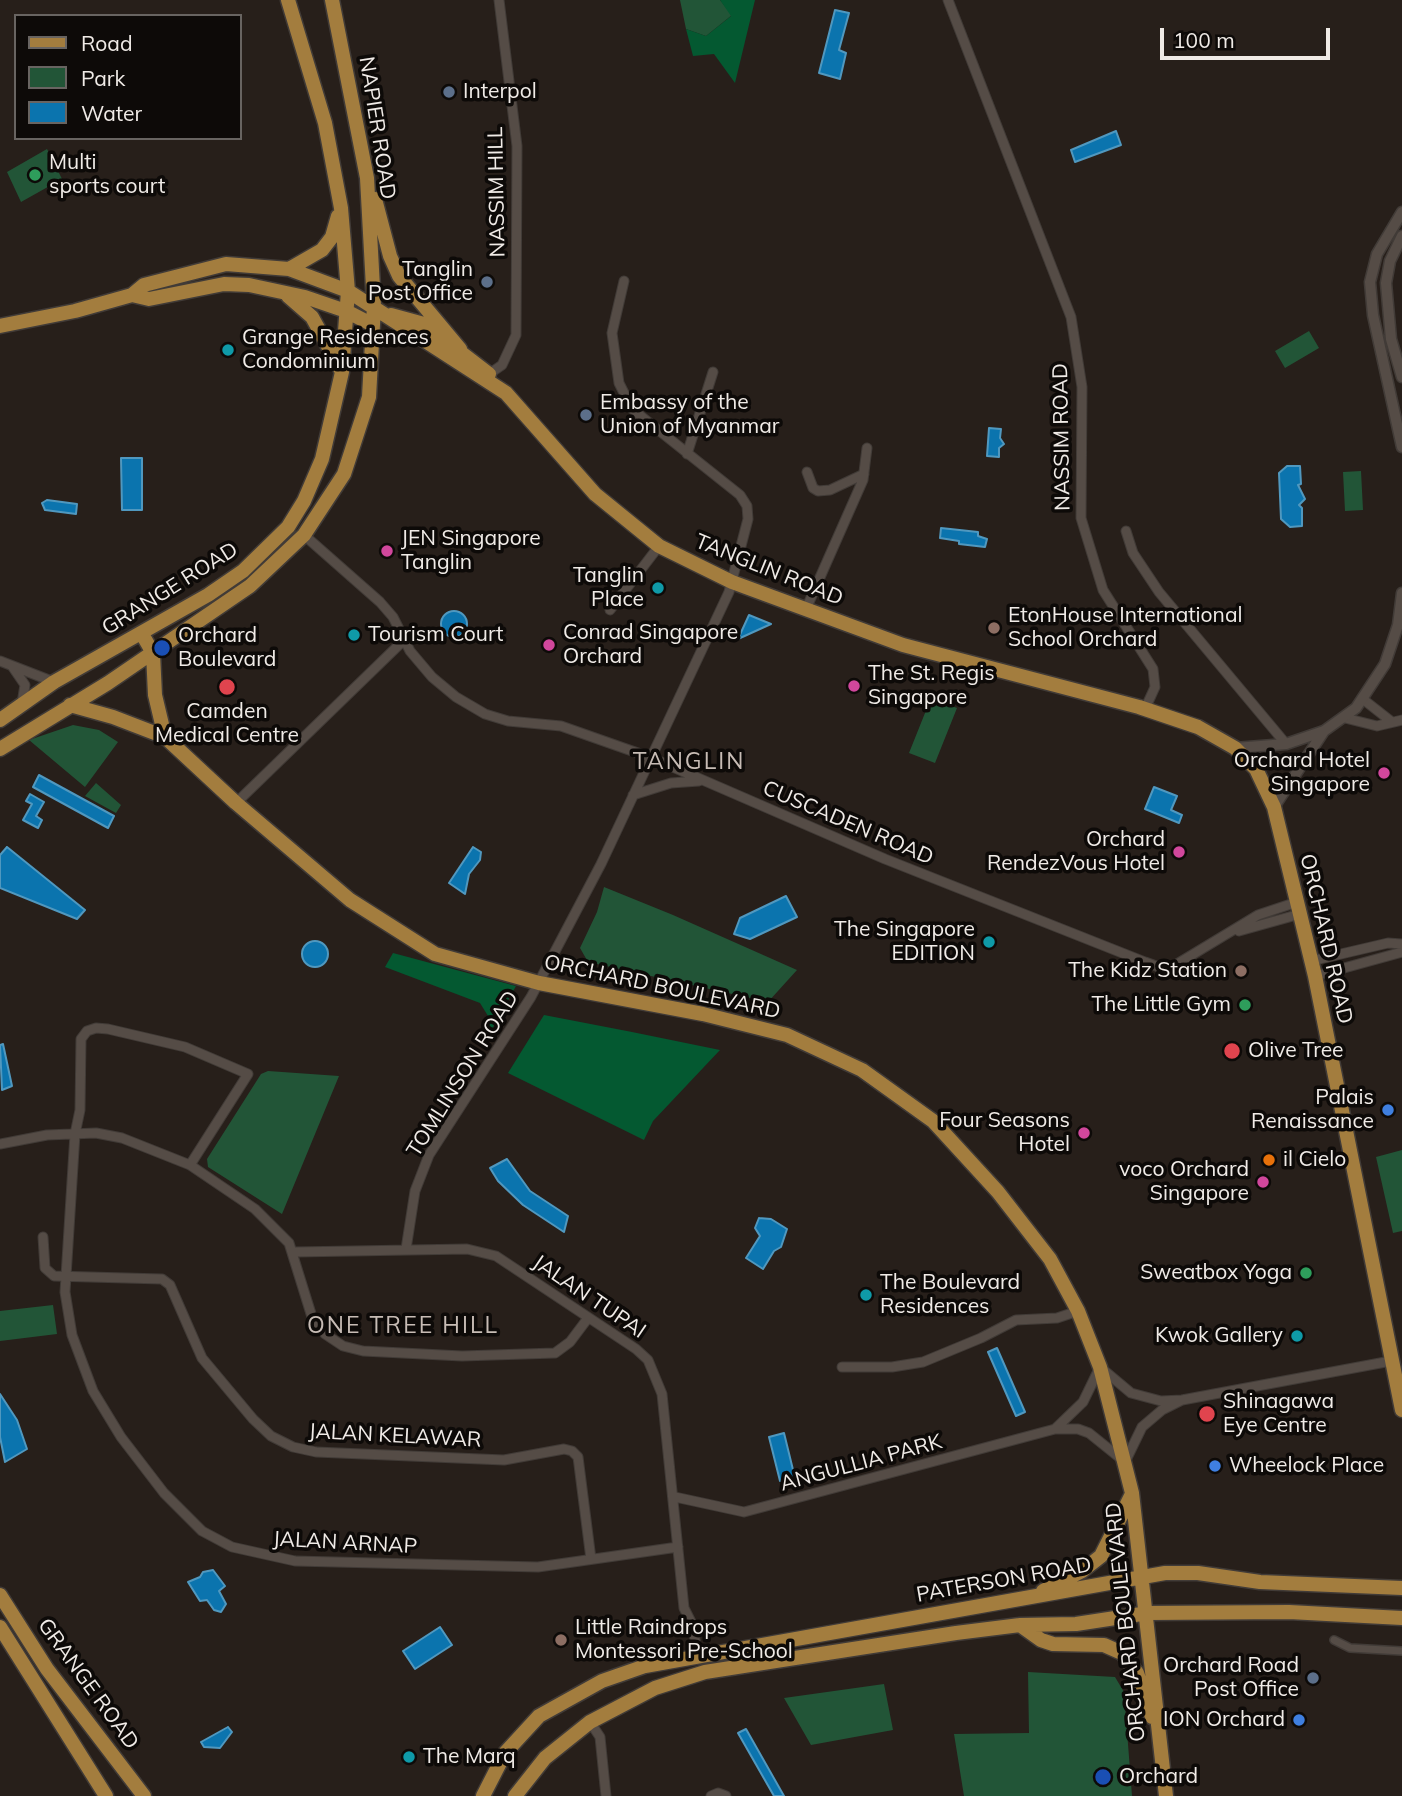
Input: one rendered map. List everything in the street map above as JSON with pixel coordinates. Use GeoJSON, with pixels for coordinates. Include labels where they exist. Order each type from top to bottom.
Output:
{"type":"FeatureCollection","features":[{"type":"Feature","properties":{"kind":"main road"},"geometry":{"type":"LineString","coordinates":[[288,0],[325,123],[341,208],[348,291]]}},
{"type":"Feature","properties":{"kind":"main road","name":"NAPIER ROAD"},"geometry":{"type":"LineString","coordinates":[[332,0],[368,178],[380,310]]}},
{"type":"Feature","properties":{"kind":"main road"},"geometry":{"type":"LineString","coordinates":[[368,178],[390,256],[399,276],[460,349]]}},
{"type":"Feature","properties":{"kind":"main road"},"geometry":{"type":"LineString","coordinates":[[289,269],[322,250],[332,237],[341,208]]}},
{"type":"Feature","properties":{"kind":"main road","name":"TANGLIN ROAD"},"geometry":{"type":"LineString","coordinates":[[0,326],[22,324],[132,295],[144,285],[226,264],[289,269],[348,291],[506,393],[595,494],[659,546],[732,582],[903,645],[1145,709],[1198,727],[1235,748],[1261,777],[1274,807]]}},
{"type":"Feature","properties":{"kind":"main road","name":"TANGLIN ROAD"},"geometry":{"type":"LineString","coordinates":[[132,295],[149,299],[224,284],[267,288],[346,311],[373,325]]}},
{"type":"Feature","properties":{"kind":"main road"},"geometry":{"type":"LineString","coordinates":[[267,288],[295,299],[312,317],[342,372]]}},
{"type":"Feature","properties":{"kind":"main road","name":"GRANGE ROAD"},"geometry":{"type":"LineString","coordinates":[[0,720],[54,682],[142,634],[243,571],[288,527],[304,501],[322,459],[342,372],[348,291]]}},
{"type":"Feature","properties":{"kind":"main road"},"geometry":{"type":"LineString","coordinates":[[380,310],[424,324],[460,349],[506,393]]}},
{"type":"Feature","properties":{"kind":"main road","name":"GRANGE ROAD"},"geometry":{"type":"LineString","coordinates":[[0,749],[153,653],[250,586],[304,535],[344,474],[356,439],[369,397],[373,325],[380,310]]}},
{"type":"Feature","properties":{"kind":"main road"},"geometry":{"type":"LineString","coordinates":[[142,634],[153,653],[155,695],[165,737]]}},
{"type":"Feature","properties":{"kind":"main road","name":"ORCHARD BOULEVARD"},"geometry":{"type":"LineString","coordinates":[[69,705],[113,717],[165,737],[236,803],[351,900],[403,936],[435,954],[539,983],[760,1027],[787,1035],[862,1070],[933,1121],[967,1156],[1026,1226],[1049,1259],[1078,1311],[1100,1367],[1132,1493],[1148,1613],[1166,1796]]}},
{"type":"Feature","properties":{"kind":"main road","name":"ORCHARD ROAD"},"geometry":{"type":"LineString","coordinates":[[1274,807],[1313,969],[1402,1410]]}},
{"type":"Feature","properties":{"kind":"main road"},"geometry":{"type":"LineString","coordinates":[[1023,1601],[1082,1571],[1101,1556],[1132,1493]]}},
{"type":"Feature","properties":{"kind":"main road","name":"PATERSON ROAD"},"geometry":{"type":"LineString","coordinates":[[483,1796],[505,1753],[520,1733],[549,1710],[619,1675],[698,1655],[1023,1601],[1165,1573],[1198,1573],[1260,1582],[1402,1588]]}},
{"type":"Feature","properties":{"kind":"main road","name":"GRANGE ROAD"},"geometry":{"type":"LineString","coordinates":[[0,1595],[47,1669],[144,1796]]}},
{"type":"Feature","properties":{"kind":"main road","name":"PATERSON ROAD"},"geometry":{"type":"LineString","coordinates":[[515,1796],[545,1758],[590,1721],[655,1688],[705,1672],[1020,1625],[1076,1624],[1148,1613],[1289,1612],[1402,1618]]}},
{"type":"Feature","properties":{"kind":"main road"},"geometry":{"type":"LineString","coordinates":[[1020,1625],[1041,1640],[1053,1644],[1104,1645],[1122,1653],[1137,1673],[1160,1744]]}},
{"type":"Feature","properties":{"kind":"main road","name":"GRANGE ROAD"},"geometry":{"type":"LineString","coordinates":[[0,1627],[51,1713],[106,1796]]}},
{"type":"Feature","properties":{"kind":"main road"},"geometry":{"type":"LineString","coordinates":[[51,1713],[55,1694],[64,1693],[72,1700]]}},
{"type":"Feature","properties":{"kind":"street","name":"NASSIM HILL"},"geometry":{"type":"LineString","coordinates":[[489,374],[502,365],[510,351],[516,330],[517,146],[499,0]]}},
{"type":"Feature","properties":{"kind":"street","name":"NASSIM ROAD"},"geometry":{"type":"LineString","coordinates":[[948,0],[1071,317],[1082,387],[1083,527],[1103,590],[1153,669],[1155,687],[1145,709]]}},
{"type":"Feature","properties":{"kind":"street"},"geometry":{"type":"LineString","coordinates":[[1402,212],[1377,254],[1370,282],[1373,315],[1391,384],[1402,447]]}},
{"type":"Feature","properties":{"kind":"street"},"geometry":{"type":"LineString","coordinates":[[1402,236],[1390,261],[1386,284],[1391,339],[1402,377]]}},
{"type":"Feature","properties":{"kind":"street"},"geometry":{"type":"LineString","coordinates":[[624,281],[612,333],[619,383],[632,409],[687,454],[713,372]]}},
{"type":"Feature","properties":{"kind":"street"},"geometry":{"type":"LineString","coordinates":[[806,609],[864,474],[867,448]]}},
{"type":"Feature","properties":{"kind":"street","name":"TOMLINSON ROAD"},"geometry":{"type":"LineString","coordinates":[[406,1249],[415,1191],[429,1154],[539,983],[652,758],[732,582],[748,519],[747,506],[740,495],[687,454]]}},
{"type":"Feature","properties":{"kind":"street"},"geometry":{"type":"LineString","coordinates":[[807,472],[813,488],[818,491],[830,490],[864,474]]}},
{"type":"Feature","properties":{"kind":"street"},"geometry":{"type":"LineString","coordinates":[[1126,531],[1133,552],[1159,592],[1286,744]]}},
{"type":"Feature","properties":{"kind":"street","name":"CUSCADEN ROAD"},"geometry":{"type":"LineString","coordinates":[[304,535],[380,602],[393,617],[404,640],[432,677],[456,697],[485,714],[509,721],[561,726],[652,758],[1005,908],[1167,970],[1202,946],[1234,931],[1258,915],[1298,908]]}},
{"type":"Feature","properties":{"kind":"street"},"geometry":{"type":"LineString","coordinates":[[610,610],[659,546]]}},
{"type":"Feature","properties":{"kind":"street"},"geometry":{"type":"LineString","coordinates":[[1235,748],[1286,744],[1324,731],[1345,718],[1364,700],[1385,664],[1398,625],[1402,593]]}},
{"type":"Feature","properties":{"kind":"street"},"geometry":{"type":"LineString","coordinates":[[236,803],[404,640]]}},
{"type":"Feature","properties":{"kind":"street"},"geometry":{"type":"LineString","coordinates":[[4,662],[54,682]]}},
{"type":"Feature","properties":{"kind":"street"},"geometry":{"type":"LineString","coordinates":[[4,662],[25,685],[21,705]]}},
{"type":"Feature","properties":{"kind":"street"},"geometry":{"type":"LineString","coordinates":[[1364,700],[1397,721]]}},
{"type":"Feature","properties":{"kind":"street"},"geometry":{"type":"LineString","coordinates":[[1345,718],[1377,726],[1397,721]]}},
{"type":"Feature","properties":{"kind":"street"},"geometry":{"type":"LineString","coordinates":[[1274,807],[1324,731]]}},
{"type":"Feature","properties":{"kind":"street"},"geometry":{"type":"LineString","coordinates":[[634,795],[671,783],[701,781]]}},
{"type":"Feature","properties":{"kind":"street"},"geometry":{"type":"LineString","coordinates":[[1313,969],[1388,943],[1402,944]]}},
{"type":"Feature","properties":{"kind":"street"},"geometry":{"type":"LineString","coordinates":[[1313,969],[1402,952]]}},
{"type":"Feature","properties":{"kind":"street","name":"JALAN ARNAP"},"geometry":{"type":"LineString","coordinates":[[190,1165],[248,1074],[185,1047],[108,1028],[87,1031],[81,1039],[80,1110],[75,1134],[66,1277],[72,1335],[93,1391],[121,1437],[163,1493],[202,1531],[222,1542],[258,1555],[295,1561],[538,1567],[678,1547]]}},
{"type":"Feature","properties":{"kind":"street"},"geometry":{"type":"LineString","coordinates":[[0,1144],[75,1134],[122,1138],[190,1165],[255,1209],[276,1227],[295,1252],[312,1317],[325,1334],[343,1346],[363,1351],[475,1356],[555,1353],[570,1342],[588,1318]]}},
{"type":"Feature","properties":{"kind":"street"},"geometry":{"type":"LineString","coordinates":[[43,1237],[45,1268],[54,1276],[66,1277]]}},
{"type":"Feature","properties":{"kind":"street","name":"JALAN TUPAI"},"geometry":{"type":"LineString","coordinates":[[295,1252],[467,1249],[496,1256],[636,1349],[648,1360],[662,1394],[675,1497],[684,1608],[692,1624],[698,1655]]}},
{"type":"Feature","properties":{"kind":"street","name":"JALAN KELAWAR"},"geometry":{"type":"LineString","coordinates":[[66,1277],[162,1279],[176,1294],[189,1334],[201,1358],[253,1419],[271,1436],[293,1447],[316,1452],[505,1460],[564,1449],[572,1451],[578,1457],[591,1559]]}},
{"type":"Feature","properties":{"kind":"street"},"geometry":{"type":"LineString","coordinates":[[842,1367],[892,1367],[923,1362],[1016,1320],[1057,1318],[1078,1311]]}},
{"type":"Feature","properties":{"kind":"street"},"geometry":{"type":"LineString","coordinates":[[1100,1367],[1131,1393],[1147,1400],[1182,1400],[1391,1361]]}},
{"type":"Feature","properties":{"kind":"street","name":"ANGULLIA PARK"},"geometry":{"type":"LineString","coordinates":[[1055,1429],[1083,1402],[1100,1367]]}},
{"type":"Feature","properties":{"kind":"street"},"geometry":{"type":"LineString","coordinates":[[1125,1462],[1142,1427],[1162,1410],[1182,1400]]}},
{"type":"Feature","properties":{"kind":"street","name":"ANGULLIA PARK"},"geometry":{"type":"LineString","coordinates":[[675,1497],[744,1512],[1055,1429],[1078,1429],[1089,1433],[1125,1462]]}},
{"type":"Feature","properties":{"kind":"street"},"geometry":{"type":"LineString","coordinates":[[1334,1640],[1350,1648],[1402,1651]]}},
{"type":"Feature","properties":{"kind":"street"},"geometry":{"type":"LineString","coordinates":[[606,1796],[600,1737],[604,1722],[614,1707]]}},
{"type":"Feature","properties":{"kind":"street"},"geometry":{"type":"LineString","coordinates":[[590,1721],[600,1737]]}},
{"type":"Feature","properties":{"kind":"street"},"geometry":{"type":"LineString","coordinates":[[711,1796],[718,1793],[726,1796]]}},
{"type":"Feature","properties":{"kind":"green space"},"geometry":{"type":"Polygon","coordinates":[[[680,0],[720,0],[732,15],[706,36],[686,29],[680,0]]]}},
{"type":"Feature","properties":{"kind":"green space"},"geometry":{"type":"Polygon","coordinates":[[[720,0],[755,0],[735,83],[714,54],[693,56],[686,29],[706,36],[731,16],[720,0]]]}},
{"type":"Feature","properties":{"kind":"green space","name":"Multi sports court"},"geometry":{"type":"Polygon","coordinates":[[[47,149],[62,179],[21,202],[7,172],[47,149]]]}},
{"type":"Feature","properties":{"kind":"green space"},"geometry":{"type":"Polygon","coordinates":[[[1309,331],[1319,348],[1285,368],[1275,351],[1309,331]]]}},
{"type":"Feature","properties":{"kind":"green space"},"geometry":{"type":"Polygon","coordinates":[[[1361,471],[1363,510],[1345,511],[1343,472],[1361,471]]]}},
{"type":"Feature","properties":{"kind":"green space"},"geometry":{"type":"Polygon","coordinates":[[[931,698],[957,708],[935,763],[909,753],[931,698]]]}},
{"type":"Feature","properties":{"kind":"green space"},"geometry":{"type":"Polygon","coordinates":[[[73,725],[99,730],[118,742],[85,787],[29,740],[73,725]]]}},
{"type":"Feature","properties":{"kind":"green space"},"geometry":{"type":"Polygon","coordinates":[[[96,783],[121,805],[116,813],[85,796],[96,783]]]}},
{"type":"Feature","properties":{"kind":"green space"},"geometry":{"type":"Polygon","coordinates":[[[604,887],[797,970],[768,1002],[588,962],[580,948],[597,912],[604,887]]]}},
{"type":"Feature","properties":{"kind":"green space"},"geometry":{"type":"Polygon","coordinates":[[[393,953],[516,986],[487,1038],[488,1016],[480,1003],[385,967],[393,953]]]}},
{"type":"Feature","properties":{"kind":"green space"},"geometry":{"type":"Polygon","coordinates":[[[544,1015],[720,1050],[653,1121],[644,1140],[508,1073],[544,1015]]]}},
{"type":"Feature","properties":{"kind":"green space"},"geometry":{"type":"Polygon","coordinates":[[[268,1071],[339,1076],[282,1214],[208,1167],[207,1159],[261,1074],[268,1071]]]}},
{"type":"Feature","properties":{"kind":"green space"},"geometry":{"type":"Polygon","coordinates":[[[1402,1150],[1402,1231],[1393,1233],[1376,1157],[1402,1150]]]}},
{"type":"Feature","properties":{"kind":"green space"},"geometry":{"type":"Polygon","coordinates":[[[53,1305],[57,1334],[0,1341],[0,1311],[53,1305]]]}},
{"type":"Feature","properties":{"kind":"green space"},"geometry":{"type":"Polygon","coordinates":[[[1028,1672],[1115,1677],[1124,1692],[1132,1796],[964,1796],[954,1734],[1029,1733],[1028,1672]]]}},
{"type":"Feature","properties":{"kind":"green space"},"geometry":{"type":"Polygon","coordinates":[[[884,1684],[893,1730],[811,1745],[784,1698],[884,1684]]]}},
{"type":"Feature","properties":{"kind":"water"},"geometry":{"type":"Polygon","coordinates":[[[835,10],[849,13],[839,50],[846,53],[840,79],[819,73],[835,10]]]}},
{"type":"Feature","properties":{"kind":"water"},"geometry":{"type":"Polygon","coordinates":[[[1116,131],[1121,145],[1075,162],[1071,150],[1116,131]]]}},
{"type":"Feature","properties":{"kind":"water"},"geometry":{"type":"Polygon","coordinates":[[[989,428],[1001,429],[1000,438],[1004,444],[999,448],[999,457],[987,456],[989,428]]]}},
{"type":"Feature","properties":{"kind":"water"},"geometry":{"type":"Polygon","coordinates":[[[121,458],[142,458],[142,510],[122,510],[121,458]]]}},
{"type":"Feature","properties":{"kind":"water"},"geometry":{"type":"Polygon","coordinates":[[[1287,466],[1300,466],[1301,484],[1298,485],[1305,499],[1299,505],[1302,508],[1302,526],[1290,527],[1281,519],[1279,473],[1287,466]]]}},
{"type":"Feature","properties":{"kind":"water"},"geometry":{"type":"Polygon","coordinates":[[[47,500],[77,504],[76,514],[45,510],[42,503],[47,500]]]}},
{"type":"Feature","properties":{"kind":"water"},"geometry":{"type":"Polygon","coordinates":[[[941,528],[978,532],[978,536],[987,539],[985,547],[959,544],[959,541],[940,538],[941,528]]]}},
{"type":"Feature","properties":{"kind":"water"},"geometry":{"type":"Polygon","coordinates":[[[454,611],[463,615],[467,624],[463,633],[454,637],[445,633],[441,624],[445,615],[454,611]]]}},
{"type":"Feature","properties":{"kind":"water"},"geometry":{"type":"Polygon","coordinates":[[[749,615],[771,624],[738,639],[749,615]]]}},
{"type":"Feature","properties":{"kind":"water"},"geometry":{"type":"Polygon","coordinates":[[[39,775],[114,816],[108,828],[33,787],[39,775]]]}},
{"type":"Feature","properties":{"kind":"water"},"geometry":{"type":"Polygon","coordinates":[[[1154,787],[1177,796],[1171,810],[1182,815],[1179,823],[1145,809],[1154,787]]]}},
{"type":"Feature","properties":{"kind":"water"},"geometry":{"type":"Polygon","coordinates":[[[30,794],[44,802],[36,816],[42,820],[38,828],[23,820],[32,804],[26,801],[30,794]]]}},
{"type":"Feature","properties":{"kind":"water"},"geometry":{"type":"Polygon","coordinates":[[[7,847],[85,910],[77,919],[0,888],[0,855],[7,847]]]}},
{"type":"Feature","properties":{"kind":"water"},"geometry":{"type":"Polygon","coordinates":[[[473,847],[481,852],[480,860],[469,874],[465,894],[449,883],[473,847]]]}},
{"type":"Feature","properties":{"kind":"water"},"geometry":{"type":"Polygon","coordinates":[[[786,896],[797,917],[750,939],[734,934],[740,918],[786,896]]]}},
{"type":"Feature","properties":{"kind":"water"},"geometry":{"type":"Polygon","coordinates":[[[315,941],[324,945],[328,954],[324,963],[315,967],[306,963],[302,954],[306,945],[315,941]]]}},
{"type":"Feature","properties":{"kind":"water"},"geometry":{"type":"Polygon","coordinates":[[[3,1044],[12,1086],[2,1090],[0,1045],[3,1044]]]}},
{"type":"Feature","properties":{"kind":"water"},"geometry":{"type":"Polygon","coordinates":[[[507,1159],[530,1191],[568,1216],[564,1232],[523,1205],[498,1181],[490,1168],[507,1159]]]}},
{"type":"Feature","properties":{"kind":"water"},"geometry":{"type":"Polygon","coordinates":[[[759,1218],[771,1219],[787,1229],[781,1247],[774,1251],[763,1269],[746,1258],[760,1236],[755,1228],[759,1218]]]}},
{"type":"Feature","properties":{"kind":"water"},"geometry":{"type":"Polygon","coordinates":[[[997,1348],[1025,1412],[1016,1416],[988,1352],[997,1348]]]}},
{"type":"Feature","properties":{"kind":"water"},"geometry":{"type":"Polygon","coordinates":[[[0,1394],[17,1420],[27,1449],[5,1462],[0,1437],[0,1394]]]}},
{"type":"Feature","properties":{"kind":"water"},"geometry":{"type":"Polygon","coordinates":[[[784,1433],[795,1478],[780,1481],[769,1437],[784,1433]]]}},
{"type":"Feature","properties":{"kind":"water"},"geometry":{"type":"Polygon","coordinates":[[[213,1570],[225,1586],[219,1591],[226,1604],[221,1612],[214,1610],[207,1600],[200,1601],[188,1582],[200,1577],[203,1572],[213,1570]]]}},
{"type":"Feature","properties":{"kind":"water"},"geometry":{"type":"Polygon","coordinates":[[[440,1627],[452,1645],[415,1669],[403,1651],[440,1627]]]}},
{"type":"Feature","properties":{"kind":"water"},"geometry":{"type":"Polygon","coordinates":[[[228,1727],[232,1732],[220,1748],[204,1747],[201,1742],[228,1727]]]}},
{"type":"Feature","properties":{"kind":"water"},"geometry":{"type":"Polygon","coordinates":[[[746,1729],[784,1796],[774,1796],[738,1733],[746,1729]]]}},
{"type":"Feature","properties":{"kind":"place","name":"Interpol"},"geometry":{"type":"Point","coordinates":[449,92]}},
{"type":"Feature","properties":{"kind":"place","name":"Multi sports court"},"geometry":{"type":"Point","coordinates":[35,175]}},
{"type":"Feature","properties":{"kind":"place","name":"Tanglin Post Office"},"geometry":{"type":"Point","coordinates":[487,282]}},
{"type":"Feature","properties":{"kind":"place","name":"Grange Residences Condominium"},"geometry":{"type":"Point","coordinates":[228,350]}},
{"type":"Feature","properties":{"kind":"place","name":"Embassy of the Union of Myanmar"},"geometry":{"type":"Point","coordinates":[586,415]}},
{"type":"Feature","properties":{"kind":"place","name":"JEN Singapore Tanglin"},"geometry":{"type":"Point","coordinates":[387,551]}},
{"type":"Feature","properties":{"kind":"place","name":"Tanglin Place"},"geometry":{"type":"Point","coordinates":[658,588]}},
{"type":"Feature","properties":{"kind":"place","name":"EtonHouse International School Orchard"},"geometry":{"type":"Point","coordinates":[994,628]}},
{"type":"Feature","properties":{"kind":"place","name":"Tourism Court"},"geometry":{"type":"Point","coordinates":[354,635]}},
{"type":"Feature","properties":{"kind":"place","name":"Conrad Singapore Orchard"},"geometry":{"type":"Point","coordinates":[549,645]}},
{"type":"Feature","properties":{"kind":"place","name":"Orchard Boulevard"},"geometry":{"type":"Point","coordinates":[162,648]}},
{"type":"Feature","properties":{"kind":"place","name":"The St. Regis Singapore"},"geometry":{"type":"Point","coordinates":[854,686]}},
{"type":"Feature","properties":{"kind":"place","name":"Camden Medical Centre"},"geometry":{"type":"Point","coordinates":[227,687]}},
{"type":"Feature","properties":{"kind":"place","name":"Orchard Hotel Singapore"},"geometry":{"type":"Point","coordinates":[1384,773]}},
{"type":"Feature","properties":{"kind":"place","name":"Orchard RendezVous Hotel"},"geometry":{"type":"Point","coordinates":[1179,852]}},
{"type":"Feature","properties":{"kind":"place","name":"The Singapore EDITION"},"geometry":{"type":"Point","coordinates":[989,942]}},
{"type":"Feature","properties":{"kind":"place","name":"The Kidz Station"},"geometry":{"type":"Point","coordinates":[1241,971]}},
{"type":"Feature","properties":{"kind":"place","name":"The Little Gym"},"geometry":{"type":"Point","coordinates":[1245,1005]}},
{"type":"Feature","properties":{"kind":"place","name":"Olive Tree"},"geometry":{"type":"Point","coordinates":[1232,1051]}},
{"type":"Feature","properties":{"kind":"place","name":"Palais Renaissance"},"geometry":{"type":"Point","coordinates":[1388,1110]}},
{"type":"Feature","properties":{"kind":"place","name":"Four Seasons Hotel"},"geometry":{"type":"Point","coordinates":[1084,1133]}},
{"type":"Feature","properties":{"kind":"place","name":"il Cielo"},"geometry":{"type":"Point","coordinates":[1269,1160]}},
{"type":"Feature","properties":{"kind":"place","name":"voco Orchard Singapore"},"geometry":{"type":"Point","coordinates":[1263,1182]}},
{"type":"Feature","properties":{"kind":"place","name":"Sweatbox Yoga"},"geometry":{"type":"Point","coordinates":[1306,1273]}},
{"type":"Feature","properties":{"kind":"place","name":"The Boulevard Residences"},"geometry":{"type":"Point","coordinates":[866,1295]}},
{"type":"Feature","properties":{"kind":"place","name":"Kwok Gallery"},"geometry":{"type":"Point","coordinates":[1297,1336]}},
{"type":"Feature","properties":{"kind":"place","name":"Shinagawa Eye Centre"},"geometry":{"type":"Point","coordinates":[1207,1414]}},
{"type":"Feature","properties":{"kind":"place","name":"Wheelock Place"},"geometry":{"type":"Point","coordinates":[1215,1466]}},
{"type":"Feature","properties":{"kind":"place","name":"Little Raindrops Montessori Pre-School"},"geometry":{"type":"Point","coordinates":[561,1640]}},
{"type":"Feature","properties":{"kind":"place","name":"Orchard Road Post Office"},"geometry":{"type":"Point","coordinates":[1313,1678]}},
{"type":"Feature","properties":{"kind":"place","name":"ION Orchard"},"geometry":{"type":"Point","coordinates":[1299,1720]}},
{"type":"Feature","properties":{"kind":"place","name":"The Marq"},"geometry":{"type":"Point","coordinates":[409,1757]}},
{"type":"Feature","properties":{"kind":"place","name":"Orchard"},"geometry":{"type":"Point","coordinates":[1103,1777]}},
{"type":"Feature","properties":{"kind":"district","name":"TANGLIN"},"geometry":{"type":"Point","coordinates":[689,762]}},
{"type":"Feature","properties":{"kind":"district","name":"ONE TREE HILL"},"geometry":{"type":"Point","coordinates":[403,1326]}}]}
